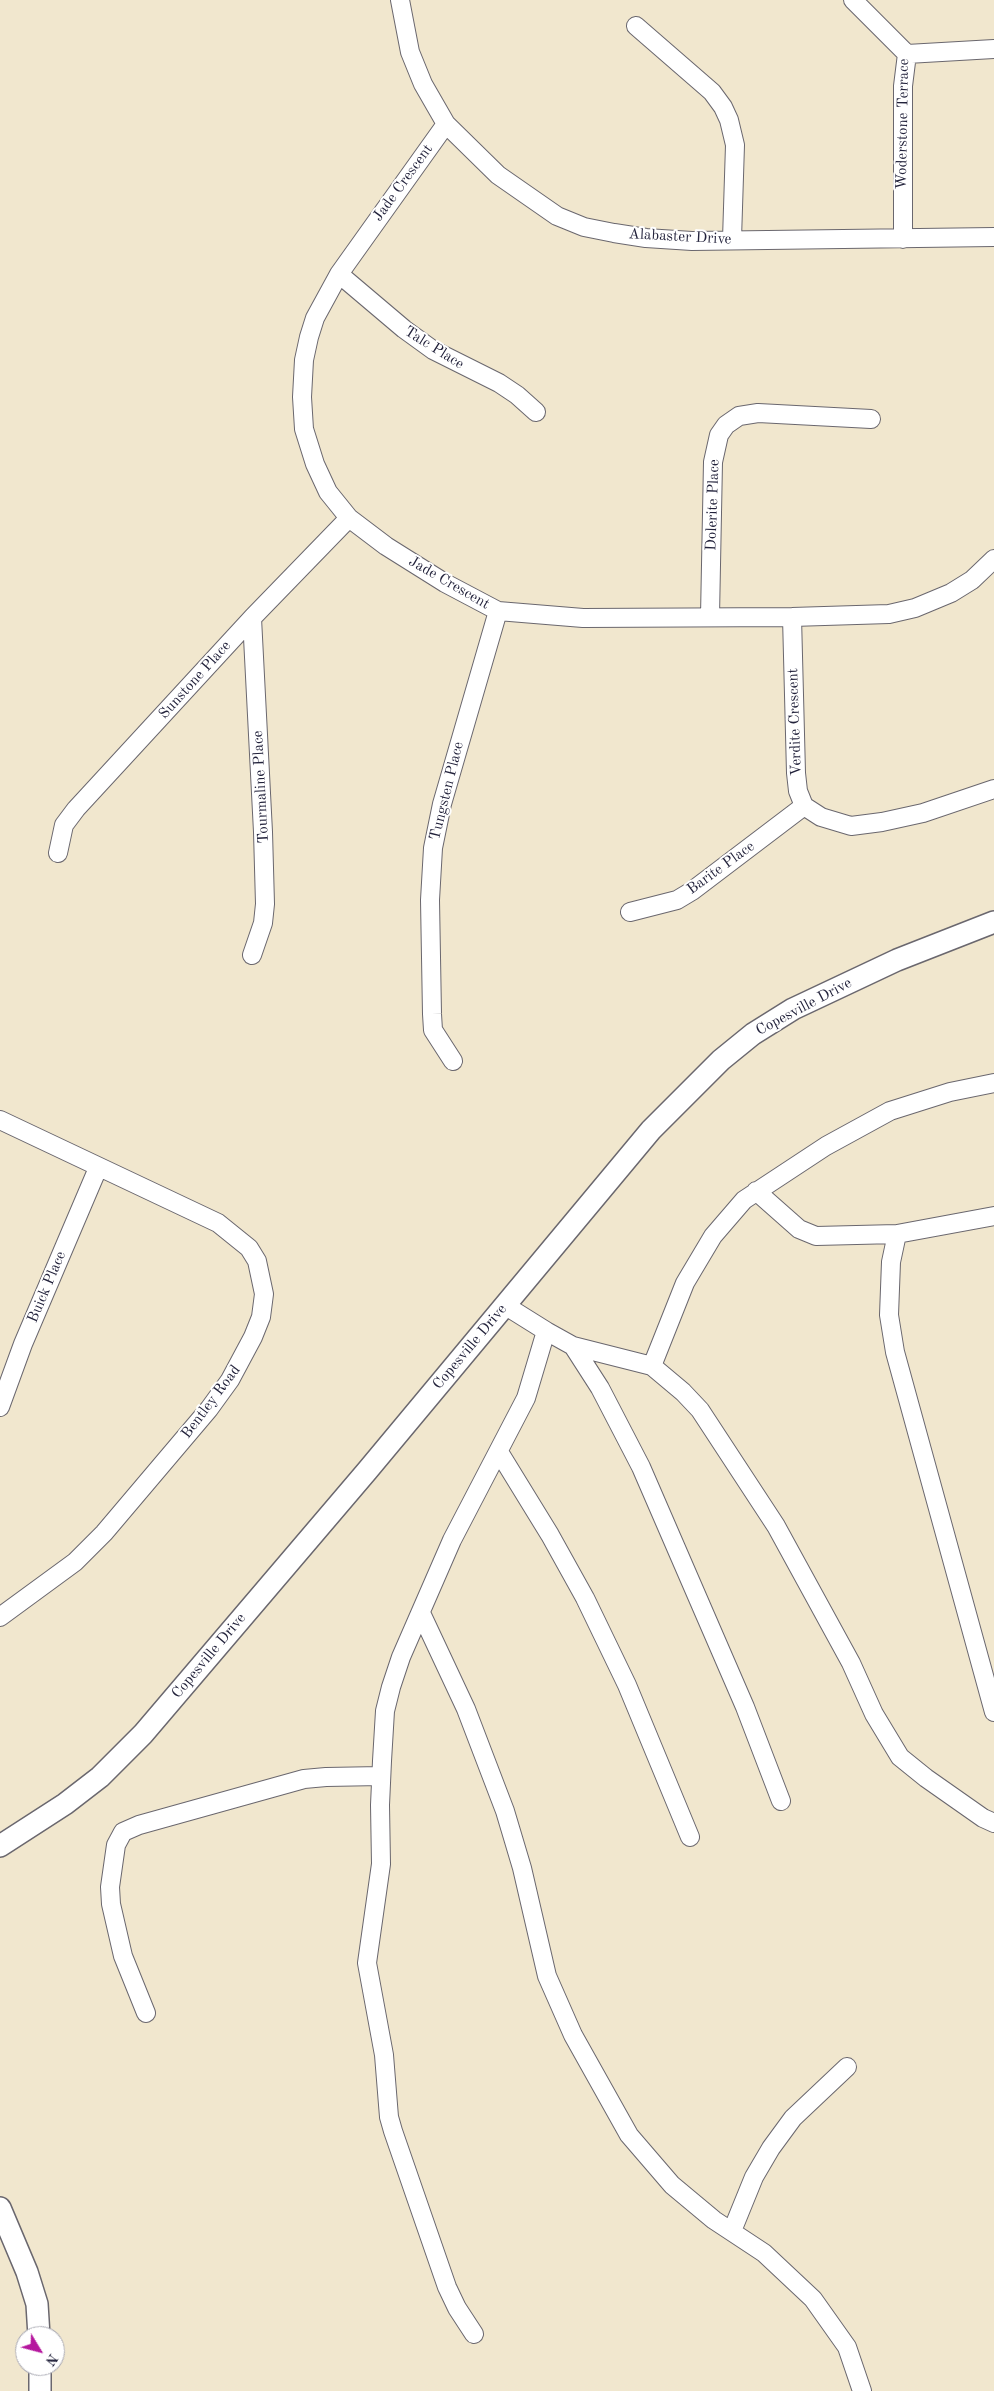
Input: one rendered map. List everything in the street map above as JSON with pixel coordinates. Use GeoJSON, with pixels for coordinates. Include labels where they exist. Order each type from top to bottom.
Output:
{"type":"FeatureCollection","features":[{"type":"Feature","properties":{"kind":"street","name":"Alabaster Drive"},"geometry":{"type":"LineString","coordinates":[[400,0],[410,52],[423,84],[446,124],[498,175],[558,216],[584,227],[646,238],[692,241],[732,239],[994,238]]}},
{"type":"Feature","properties":{"kind":"street","name":"Woderstone Terrace"},"geometry":{"type":"LineString","coordinates":[[853,0],[907,54],[903,86],[903,239]]}},
{"type":"Feature","properties":{"kind":"street"},"geometry":{"type":"LineString","coordinates":[[636,26],[712,92],[723,107],[729,120],[735,144],[732,239]]}},
{"type":"Feature","properties":{"kind":"street"},"geometry":{"type":"LineString","coordinates":[[907,54],[994,49]]}},
{"type":"Feature","properties":{"kind":"street","name":"Jade Crescent"},"geometry":{"type":"LineString","coordinates":[[446,124],[339,274],[315,318],[309,337],[304,360],[302,397],[304,429],[315,464],[328,492],[349,518],[386,546],[445,583],[498,611],[583,618],[792,617],[889,614],[915,608],[958,589],[972,580],[994,559]]}},
{"type":"Feature","properties":{"kind":"street","name":"Talc Place"},"geometry":{"type":"LineString","coordinates":[[339,274],[404,329],[433,350],[499,383],[517,395],[536,412]]}},
{"type":"Feature","properties":{"kind":"street","name":"Dolerite Place"},"geometry":{"type":"LineString","coordinates":[[710,616],[713,462],[719,435],[726,425],[739,416],[758,413],[871,419]]}},
{"type":"Feature","properties":{"kind":"street","name":"Sunstone Place"},"geometry":{"type":"LineString","coordinates":[[58,853],[64,825],[76,809],[252,618],[349,518]]}},
{"type":"Feature","properties":{"kind":"street","name":"Tungsten Place"},"geometry":{"type":"LineString","coordinates":[[453,1061],[433,1030],[430,900],[433,848],[442,804],[498,611]]}},
{"type":"Feature","properties":{"kind":"street","name":"Verdite Crescent"},"geometry":{"type":"LineString","coordinates":[[792,617],[796,773],[798,791],[804,806]]}},
{"type":"Feature","properties":{"kind":"street","name":"Tourmaline Place"},"geometry":{"type":"LineString","coordinates":[[252,618],[263,823],[264,904],[263,923],[252,955]]}},
{"type":"Feature","properties":{"kind":"street"},"geometry":{"type":"LineString","coordinates":[[804,806],[821,817],[851,826],[882,822],[923,813],[994,789]]}},
{"type":"Feature","properties":{"kind":"street","name":"Barite Place"},"geometry":{"type":"LineString","coordinates":[[630,912],[677,900],[692,891],[804,806]]}},
{"type":"Feature","properties":{"kind":"street","name":"Copesville Drive"},"geometry":{"type":"LineString","coordinates":[[0,1846],[65,1804],[100,1777],[143,1734],[506,1306],[651,1130],[721,1060],[753,1034],[794,1009],[873,971],[994,922]]}},
{"type":"Feature","properties":{"kind":"street"},"geometry":{"type":"LineString","coordinates":[[652,1366],[685,1283],[718,1229],[744,1200],[848,1133],[890,1111],[950,1092],[994,1083]]}},
{"type":"Feature","properties":{"kind":"street","name":"Bentley Road"},"geometry":{"type":"LineString","coordinates":[[0,1120],[98,1168],[218,1223],[250,1248],[257,1261],[264,1294],[261,1317],[250,1344],[230,1380],[209,1409],[104,1533],[75,1562],[0,1617]]}},
{"type":"Feature","properties":{"kind":"street","name":"Buick Place"},"geometry":{"type":"LineString","coordinates":[[0,1407],[23,1344],[98,1168]]}},
{"type":"Feature","properties":{"kind":"street"},"geometry":{"type":"LineString","coordinates":[[756,1191],[799,1229],[816,1236],[897,1234],[994,1216]]}},
{"type":"Feature","properties":{"kind":"street"},"geometry":{"type":"LineString","coordinates":[[897,1234],[891,1262],[889,1315],[895,1352],[994,1712]]}},
{"type":"Feature","properties":{"kind":"street"},"geometry":{"type":"LineString","coordinates":[[506,1306],[573,1346],[652,1366],[683,1392],[700,1410],[776,1526],[851,1663],[874,1714],[900,1757],[926,1778],[983,1818],[994,1823]]}},
{"type":"Feature","properties":{"kind":"street"},"geometry":{"type":"LineString","coordinates":[[474,2334],[456,2308],[447,2287],[389,2117],[384,2055],[366,1963],[381,1864],[381,1776],[385,1711],[389,1695],[401,1657],[452,1540],[526,1398],[546,1331]]}},
{"type":"Feature","properties":{"kind":"street"},"geometry":{"type":"LineString","coordinates":[[573,1346],[600,1388],[641,1468],[745,1707],[781,1801]]}},
{"type":"Feature","properties":{"kind":"street"},"geometry":{"type":"LineString","coordinates":[[499,1452],[585,1598],[627,1685],[690,1837]]}},
{"type":"Feature","properties":{"kind":"street"},"geometry":{"type":"LineString","coordinates":[[421,1613],[466,1709],[505,1811],[522,1868],[547,1976],[573,2035],[629,2135],[650,2163],[695,2205],[764,2254],[813,2299],[847,2348],[862,2391]]}},
{"type":"Feature","properties":{"kind":"street"},"geometry":{"type":"LineString","coordinates":[[146,2013],[123,1956],[111,1904],[110,1887],[118,1838],[124,1832],[139,1825],[304,1780],[326,1777],[381,1776]]}},
{"type":"Feature","properties":{"kind":"street"},"geometry":{"type":"LineString","coordinates":[[732,2231],[754,2177],[771,2148],[793,2118],[847,2068]]}},
{"type":"Feature","properties":{"kind":"street"},"geometry":{"type":"LineString","coordinates":[[0,2208],[28,2272],[36,2304],[38,2326]]}},
{"type":"Feature","properties":{"kind":"street"},"geometry":{"type":"LineString","coordinates":[[40,2376],[40,2391]]}}]}
